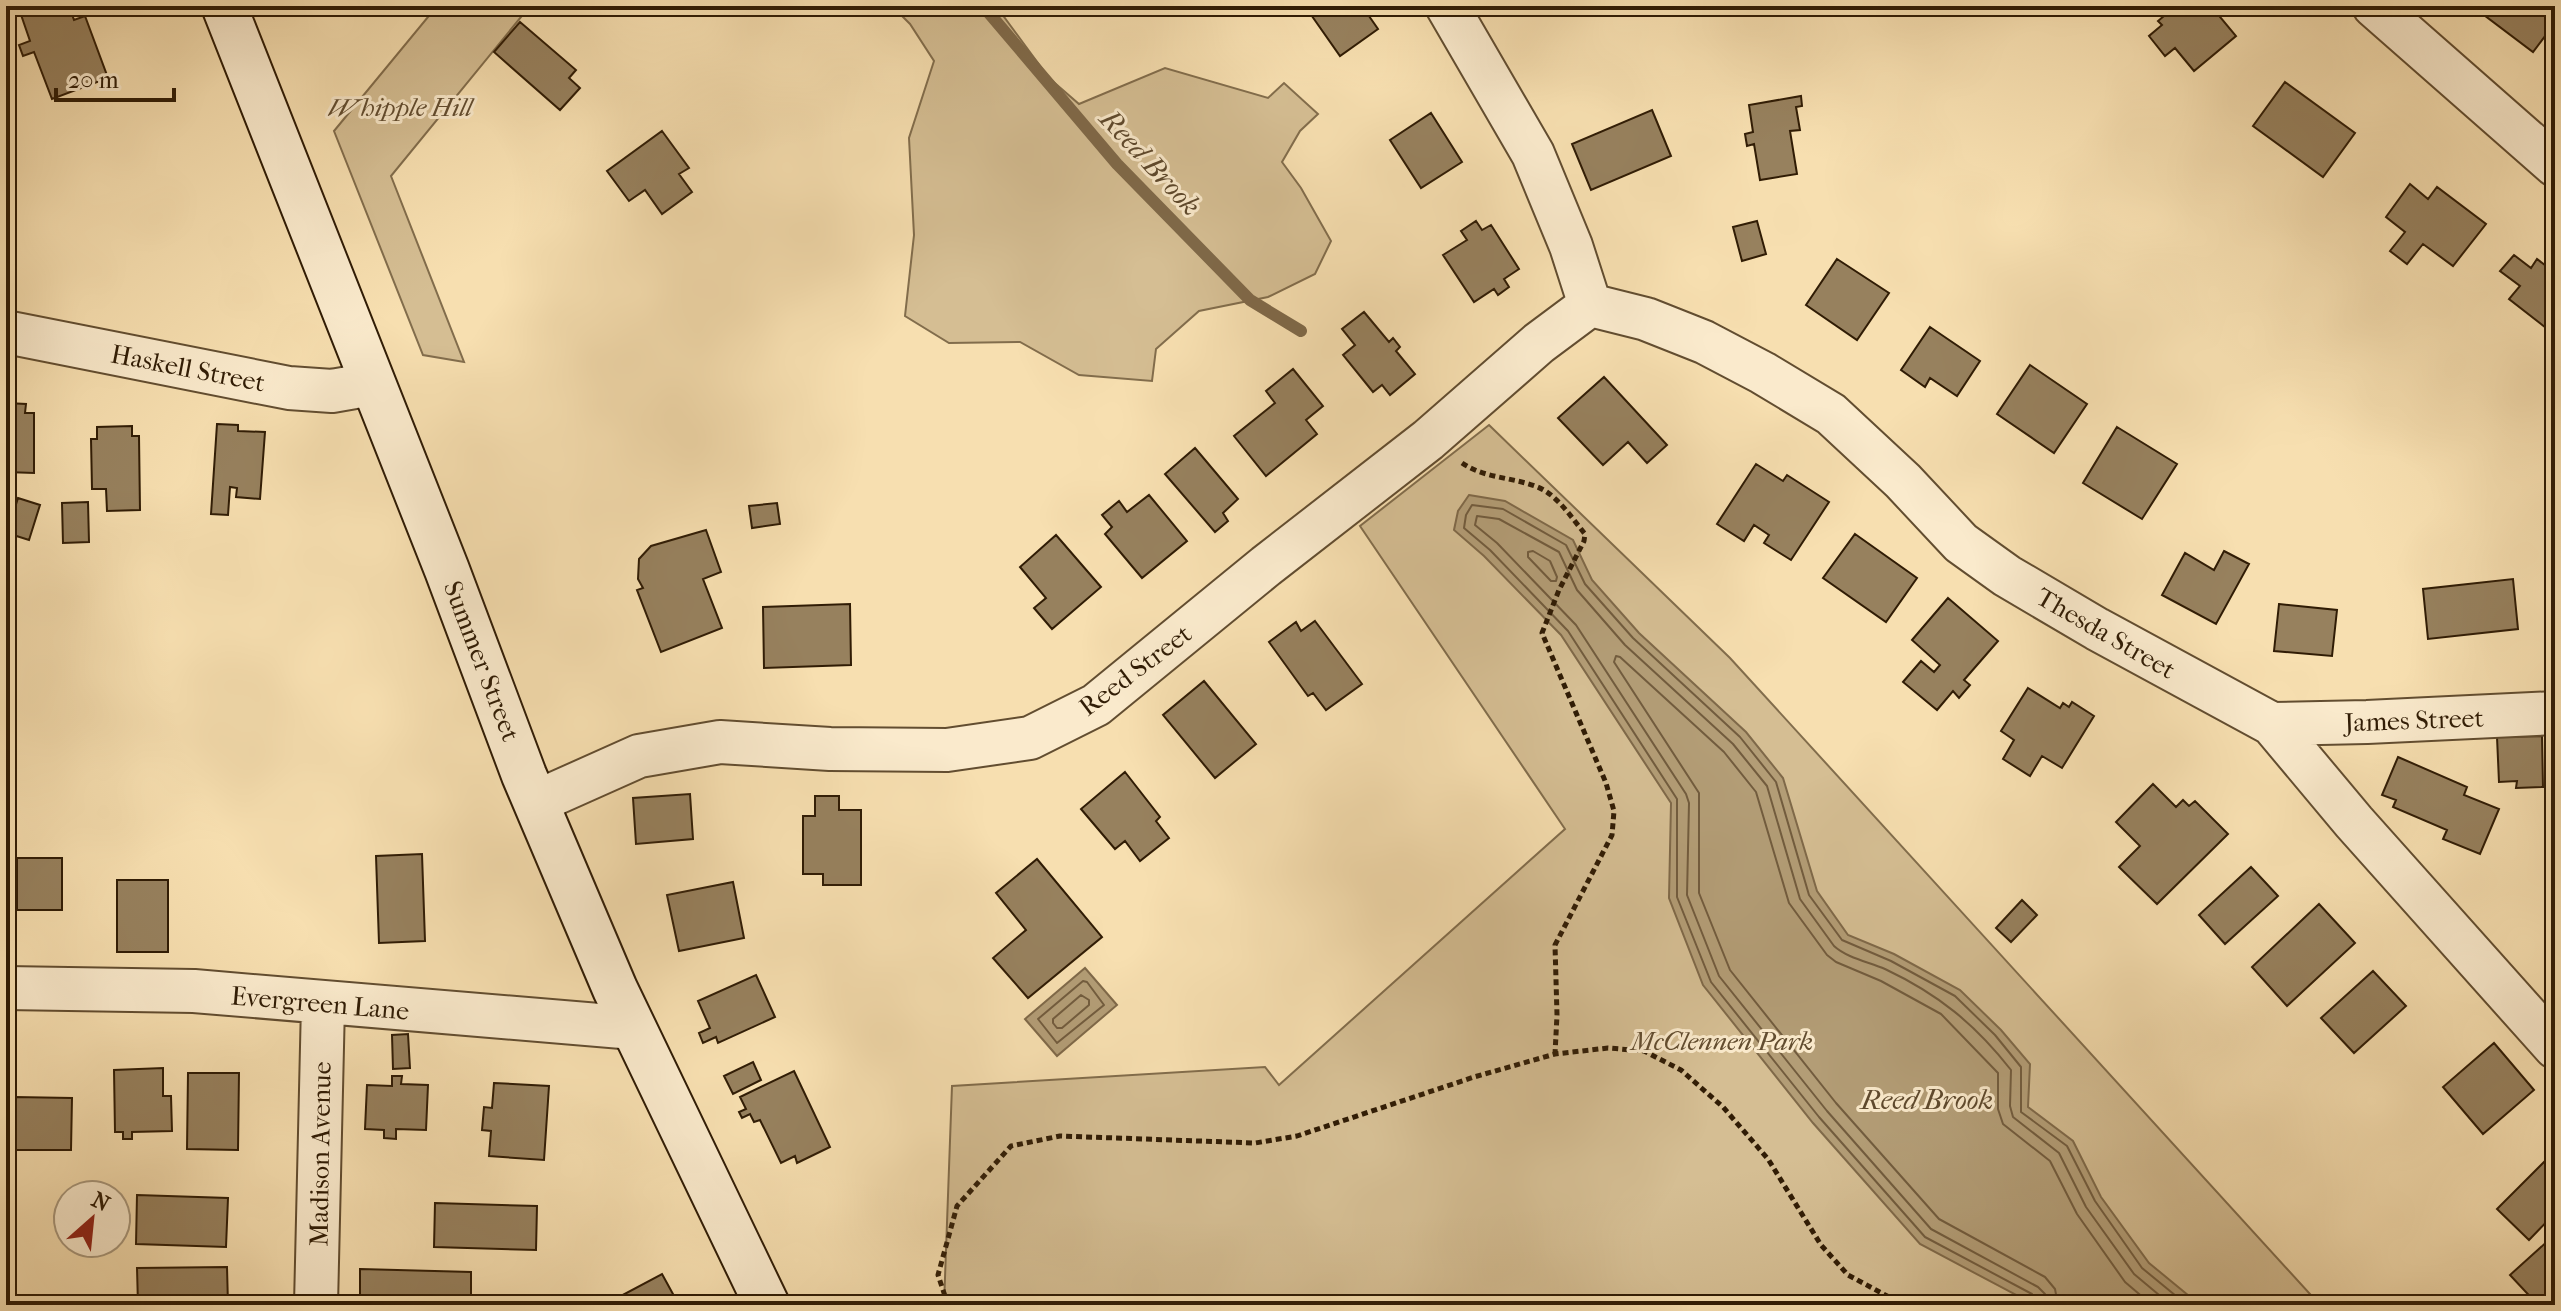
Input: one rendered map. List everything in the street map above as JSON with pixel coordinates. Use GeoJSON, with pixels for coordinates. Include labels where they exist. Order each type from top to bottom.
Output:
{"type":"FeatureCollection","features":[{"type":"Feature","properties":{"kind":"main road","name":"Summer Street"},"geometry":{"type":"LineString","coordinates":[[224,6],[536,802],[615,989],[767,1305]]}},
{"type":"Feature","properties":{"kind":"street"},"geometry":{"type":"LineString","coordinates":[[1447,6],[1533,154],[1571,246],[1590,305]]}},
{"type":"Feature","properties":{"kind":"street"},"geometry":{"type":"LineString","coordinates":[[2374,6],[2555,165]]}},
{"type":"Feature","properties":{"kind":"street","name":"Reed Street"},"geometry":{"type":"LineString","coordinates":[[536,802],[639,756],[720,742],[830,749],[947,750],[1030,738],[1096,705],[1266,566],[1428,440],[1539,343],[1590,305]]}},
{"type":"Feature","properties":{"kind":"street","name":"Thesda Street"},"geometry":{"type":"LineString","coordinates":[[1590,305],[1646,319],[1704,342],[1831,414],[1903,481],[1961,543],[2007,576],[2272,724],[2354,822],[2555,1047]]}},
{"type":"Feature","properties":{"kind":"street","name":"Haskell Street"},"geometry":{"type":"LineString","coordinates":[[6,332],[289,388],[332,391],[372,384]]}},
{"type":"Feature","properties":{"kind":"street","name":"James Street"},"geometry":{"type":"LineString","coordinates":[[2272,724],[2555,713]]}},
{"type":"Feature","properties":{"kind":"street","name":"Evergreen Lane"},"geometry":{"type":"LineString","coordinates":[[6,988],[194,991],[634,1028]]}},
{"type":"Feature","properties":{"kind":"street","name":"Madison Avenue"},"geometry":{"type":"LineString","coordinates":[[316,1305],[323,1004]]}},
{"type":"Feature","properties":{"kind":"path"},"geometry":{"type":"LineString","coordinates":[[1428,440],[1475,472],[1537,486],[1562,505],[1585,534],[1542,633],[1606,783],[1614,811],[1612,835],[1555,945],[1555,1054]]}},
{"type":"Feature","properties":{"kind":"path"},"geometry":{"type":"LineString","coordinates":[[948,1305],[938,1275],[957,1206],[1011,1146],[1060,1136],[1255,1143],[1297,1136],[1474,1077],[1555,1054],[1608,1048],[1644,1051],[1681,1070],[1723,1107],[1768,1159],[1821,1245],[1848,1275],[1904,1305]]}},
{"type":"Feature","properties":{"kind":"green space","name":"Whipple Hill"},"geometry":{"type":"Polygon","coordinates":[[[437,6],[530,6],[391,176],[464,362],[423,355],[334,131],[437,6]]]}},
{"type":"Feature","properties":{"kind":"green space"},"geometry":{"type":"Polygon","coordinates":[[[892,6],[996,6],[1049,78],[1079,104],[1165,68],[1268,98],[1284,83],[1318,114],[1300,131],[1282,162],[1301,188],[1331,241],[1315,274],[1268,297],[1199,311],[1156,349],[1152,381],[1079,375],[1020,342],[949,343],[905,316],[914,235],[909,138],[934,61],[910,24],[892,6]]]}},
{"type":"Feature","properties":{"kind":"green space","name":"McClennen Park"},"geometry":{"type":"Polygon","coordinates":[[[1489,425],[1730,658],[2320,1305],[944,1305],[952,1086],[1265,1067],[1279,1085],[1565,829],[1360,526],[1489,425]]]}},
{"type":"Feature","properties":{"kind":"water","name":"Reed Brook"},"geometry":{"type":"Polygon","coordinates":[[[1469,495],[1505,501],[1573,540],[1592,580],[1639,633],[1746,732],[1783,778],[1817,891],[1848,935],[1894,954],[1960,990],[2001,1030],[2030,1064],[2028,1107],[2073,1141],[2101,1197],[2149,1263],[2200,1305],[2035,1305],[1920,1244],[1813,1123],[1703,985],[1669,898],[1671,803],[1561,635],[1484,556],[1454,530],[1458,511],[1469,495]]]}},
{"type":"Feature","properties":{"kind":"water"},"geometry":{"type":"Polygon","coordinates":[[[1085,968],[1117,1005],[1057,1056],[1025,1019],[1085,968]]]}},
{"type":"Feature","properties":{"kind":"building"},"geometry":{"type":"Polygon","coordinates":[[[18,6],[69,6],[74,20],[85,16],[108,78],[52,99],[34,52],[23,56],[19,45],[30,41],[18,6]]]}},
{"type":"Feature","properties":{"kind":"building"},"geometry":{"type":"Polygon","coordinates":[[[1311,6],[1362,6],[1378,29],[1340,56],[1307,9],[1311,6]]]}},
{"type":"Feature","properties":{"kind":"building"},"geometry":{"type":"Polygon","coordinates":[[[2168,6],[2211,6],[2236,36],[2194,71],[2175,48],[2165,56],[2149,36],[2162,25],[2158,21],[2171,10],[2168,6]]]}},
{"type":"Feature","properties":{"kind":"building"},"geometry":{"type":"Polygon","coordinates":[[[2485,6],[2555,6],[2555,23],[2533,52],[2480,12],[2485,6]]]}},
{"type":"Feature","properties":{"kind":"building"},"geometry":{"type":"Polygon","coordinates":[[[520,22],[576,70],[569,78],[580,88],[560,110],[494,52],[520,22]]]}},
{"type":"Feature","properties":{"kind":"building"},"geometry":{"type":"Polygon","coordinates":[[[2285,82],[2355,133],[2323,177],[2253,126],[2285,82]]]}},
{"type":"Feature","properties":{"kind":"building"},"geometry":{"type":"Polygon","coordinates":[[[1801,96],[1802,106],[1796,107],[1800,130],[1790,131],[1797,174],[1760,180],[1754,144],[1747,146],[1745,134],[1753,132],[1749,105],[1801,96]]]}},
{"type":"Feature","properties":{"kind":"building"},"geometry":{"type":"Polygon","coordinates":[[[1652,110],[1671,156],[1591,190],[1572,144],[1652,110]]]}},
{"type":"Feature","properties":{"kind":"building"},"geometry":{"type":"Polygon","coordinates":[[[1431,113],[1462,162],[1421,188],[1390,140],[1431,113]]]}},
{"type":"Feature","properties":{"kind":"building"},"geometry":{"type":"Polygon","coordinates":[[[662,131],[689,168],[679,174],[692,192],[662,214],[645,190],[629,201],[607,171],[662,131]]]}},
{"type":"Feature","properties":{"kind":"building"},"geometry":{"type":"Polygon","coordinates":[[[2410,184],[2428,199],[2437,187],[2486,224],[2453,266],[2423,244],[2407,264],[2390,251],[2405,232],[2386,217],[2410,184]]]}},
{"type":"Feature","properties":{"kind":"building"},"geometry":{"type":"Polygon","coordinates":[[[1476,221],[1482,230],[1491,225],[1519,269],[1504,279],[1509,287],[1498,295],[1494,289],[1474,302],[1443,255],[1467,240],[1461,231],[1476,221]]]}},
{"type":"Feature","properties":{"kind":"building"},"geometry":{"type":"Polygon","coordinates":[[[1757,221],[1766,254],[1742,261],[1733,227],[1757,221]]]}},
{"type":"Feature","properties":{"kind":"building"},"geometry":{"type":"Polygon","coordinates":[[[2514,255],[2531,268],[2537,259],[2555,273],[2555,335],[2509,299],[2520,286],[2500,271],[2514,255]]]}},
{"type":"Feature","properties":{"kind":"building"},"geometry":{"type":"Polygon","coordinates":[[[1837,259],[1889,293],[1857,340],[1806,305],[1837,259]]]}},
{"type":"Feature","properties":{"kind":"building"},"geometry":{"type":"Polygon","coordinates":[[[1364,312],[1389,342],[1393,338],[1400,347],[1396,351],[1415,374],[1390,395],[1382,385],[1373,392],[1343,355],[1355,345],[1342,329],[1364,312]]]}},
{"type":"Feature","properties":{"kind":"building"},"geometry":{"type":"Polygon","coordinates":[[[1930,327],[1980,361],[1957,396],[1930,378],[1925,387],[1901,370],[1930,327]]]}},
{"type":"Feature","properties":{"kind":"building"},"geometry":{"type":"Polygon","coordinates":[[[2030,365],[2087,404],[2054,453],[1997,414],[2030,365]]]}},
{"type":"Feature","properties":{"kind":"building"},"geometry":{"type":"Polygon","coordinates":[[[1293,369],[1323,406],[1306,420],[1317,434],[1266,476],[1234,436],[1275,403],[1266,391],[1293,369]]]}},
{"type":"Feature","properties":{"kind":"building"},"geometry":{"type":"Polygon","coordinates":[[[1604,377],[1667,445],[1647,463],[1628,442],[1603,465],[1558,418],[1604,377]]]}},
{"type":"Feature","properties":{"kind":"building"},"geometry":{"type":"Polygon","coordinates":[[[6,403],[26,404],[25,413],[34,413],[34,473],[6,472],[6,403]]]}},
{"type":"Feature","properties":{"kind":"building"},"geometry":{"type":"Polygon","coordinates":[[[217,424],[238,425],[238,431],[265,432],[260,499],[236,497],[237,488],[230,487],[228,515],[211,514],[217,424]]]}},
{"type":"Feature","properties":{"kind":"building"},"geometry":{"type":"Polygon","coordinates":[[[132,426],[132,436],[139,436],[140,510],[107,511],[106,489],[92,489],[91,439],[97,439],[97,427],[132,426]]]}},
{"type":"Feature","properties":{"kind":"building"},"geometry":{"type":"Polygon","coordinates":[[[2117,427],[2177,464],[2142,519],[2083,483],[2117,427]]]}},
{"type":"Feature","properties":{"kind":"building"},"geometry":{"type":"Polygon","coordinates":[[[1195,448],[1238,499],[1223,513],[1228,521],[1215,532],[1165,474],[1195,448]]]}},
{"type":"Feature","properties":{"kind":"building"},"geometry":{"type":"Polygon","coordinates":[[[1756,464],[1783,481],[1787,475],[1829,502],[1791,560],[1764,543],[1769,535],[1754,525],[1744,541],[1717,524],[1756,464]]]}},
{"type":"Feature","properties":{"kind":"building"},"geometry":{"type":"Polygon","coordinates":[[[1149,495],[1187,541],[1142,578],[1105,534],[1112,527],[1102,515],[1119,501],[1127,512],[1149,495]]]}},
{"type":"Feature","properties":{"kind":"building"},"geometry":{"type":"Polygon","coordinates":[[[18,498],[40,505],[29,540],[7,533],[18,498]]]}},
{"type":"Feature","properties":{"kind":"building"},"geometry":{"type":"Polygon","coordinates":[[[88,502],[89,542],[63,543],[62,503],[88,502]]]}},
{"type":"Feature","properties":{"kind":"building"},"geometry":{"type":"Polygon","coordinates":[[[777,503],[780,524],[752,528],[749,506],[777,503]]]}},
{"type":"Feature","properties":{"kind":"building"},"geometry":{"type":"Polygon","coordinates":[[[706,530],[721,572],[703,579],[722,628],[661,652],[637,590],[643,588],[638,579],[639,559],[651,546],[706,530]]]}},
{"type":"Feature","properties":{"kind":"building"},"geometry":{"type":"Polygon","coordinates":[[[1855,534],[1917,578],[1886,622],[1823,578],[1855,534]]]}},
{"type":"Feature","properties":{"kind":"building"},"geometry":{"type":"Polygon","coordinates":[[[1056,535],[1101,587],[1052,629],[1034,608],[1046,598],[1020,567],[1056,535]]]}},
{"type":"Feature","properties":{"kind":"building"},"geometry":{"type":"Polygon","coordinates":[[[2224,551],[2249,564],[2216,624],[2162,595],[2185,553],[2214,570],[2224,551]]]}},
{"type":"Feature","properties":{"kind":"building"},"geometry":{"type":"Polygon","coordinates":[[[2513,579],[2518,629],[2428,639],[2423,589],[2513,579]]]}},
{"type":"Feature","properties":{"kind":"building"},"geometry":{"type":"Polygon","coordinates":[[[1948,598],[1998,641],[1964,680],[1970,685],[1959,698],[1953,691],[1937,710],[1903,682],[1921,661],[1934,672],[1940,665],[1912,640],[1948,598]]]}},
{"type":"Feature","properties":{"kind":"building"},"geometry":{"type":"Polygon","coordinates":[[[850,604],[851,665],[764,668],[763,607],[850,604]]]}},
{"type":"Feature","properties":{"kind":"building"},"geometry":{"type":"Polygon","coordinates":[[[2279,604],[2337,610],[2332,656],[2274,651],[2279,604]]]}},
{"type":"Feature","properties":{"kind":"building"},"geometry":{"type":"Polygon","coordinates":[[[1315,621],[1362,684],[1326,710],[1313,693],[1308,696],[1269,642],[1296,622],[1301,631],[1315,621]]]}},
{"type":"Feature","properties":{"kind":"building"},"geometry":{"type":"Polygon","coordinates":[[[1204,681],[1256,744],[1215,778],[1163,715],[1204,681]]]}},
{"type":"Feature","properties":{"kind":"building"},"geometry":{"type":"Polygon","coordinates":[[[2028,688],[2060,708],[2063,703],[2069,707],[2072,702],[2094,716],[2062,768],[2042,756],[2030,776],[2003,759],[2014,740],[2001,731],[2028,688]]]}},
{"type":"Feature","properties":{"kind":"building"},"geometry":{"type":"Polygon","coordinates":[[[2542,736],[2543,787],[2516,788],[2517,781],[2499,782],[2497,737],[2542,736]]]}},
{"type":"Feature","properties":{"kind":"building"},"geometry":{"type":"Polygon","coordinates":[[[2398,757],[2467,787],[2464,795],[2499,809],[2480,854],[2443,839],[2447,830],[2393,807],[2396,800],[2382,795],[2398,757]]]}},
{"type":"Feature","properties":{"kind":"building"},"geometry":{"type":"Polygon","coordinates":[[[1125,772],[1160,817],[1156,821],[1169,838],[1140,861],[1125,841],[1115,849],[1081,809],[1125,772]]]}},
{"type":"Feature","properties":{"kind":"building"},"geometry":{"type":"Polygon","coordinates":[[[2153,784],[2176,807],[2183,800],[2189,806],[2195,801],[2228,834],[2157,904],[2119,867],[2140,846],[2116,822],[2153,784]]]}},
{"type":"Feature","properties":{"kind":"building"},"geometry":{"type":"Polygon","coordinates":[[[690,794],[693,839],[636,844],[633,798],[690,794]]]}},
{"type":"Feature","properties":{"kind":"building"},"geometry":{"type":"Polygon","coordinates":[[[815,796],[839,796],[839,810],[861,810],[861,885],[823,885],[823,874],[803,874],[803,816],[815,816],[815,796]]]}},
{"type":"Feature","properties":{"kind":"building"},"geometry":{"type":"Polygon","coordinates":[[[422,854],[425,941],[379,943],[376,856],[422,854]]]}},
{"type":"Feature","properties":{"kind":"building"},"geometry":{"type":"Polygon","coordinates":[[[17,858],[62,858],[62,910],[17,910],[17,858]]]}},
{"type":"Feature","properties":{"kind":"building"},"geometry":{"type":"Polygon","coordinates":[[[1037,859],[1102,937],[1028,998],[993,958],[1026,930],[996,893],[1037,859]]]}},
{"type":"Feature","properties":{"kind":"building"},"geometry":{"type":"Polygon","coordinates":[[[2251,867],[2278,896],[2225,944],[2199,915],[2251,867]]]}},
{"type":"Feature","properties":{"kind":"building"},"geometry":{"type":"Polygon","coordinates":[[[117,880],[168,880],[168,952],[117,952],[117,880]]]}},
{"type":"Feature","properties":{"kind":"building"},"geometry":{"type":"Polygon","coordinates":[[[733,882],[744,938],[679,951],[667,895],[733,882]]]}},
{"type":"Feature","properties":{"kind":"building"},"geometry":{"type":"Polygon","coordinates":[[[2022,900],[2037,915],[2011,942],[1996,928],[2022,900]]]}},
{"type":"Feature","properties":{"kind":"building"},"geometry":{"type":"Polygon","coordinates":[[[2319,904],[2355,943],[2287,1006],[2252,967],[2319,904]]]}},
{"type":"Feature","properties":{"kind":"building"},"geometry":{"type":"Polygon","coordinates":[[[2373,971],[2406,1006],[2354,1053],[2321,1018],[2373,971]]]}},
{"type":"Feature","properties":{"kind":"building"},"geometry":{"type":"Polygon","coordinates":[[[756,975],[775,1017],[718,1043],[716,1037],[703,1043],[699,1033],[710,1028],[698,1001],[756,975]]]}},
{"type":"Feature","properties":{"kind":"building"},"geometry":{"type":"Polygon","coordinates":[[[408,1034],[410,1068],[393,1069],[392,1035],[408,1034]]]}},
{"type":"Feature","properties":{"kind":"building"},"geometry":{"type":"Polygon","coordinates":[[[2494,1043],[2534,1090],[2483,1134],[2443,1087],[2494,1043]]]}},
{"type":"Feature","properties":{"kind":"building"},"geometry":{"type":"Polygon","coordinates":[[[753,1062],[761,1080],[733,1094],[724,1076],[753,1062]]]}},
{"type":"Feature","properties":{"kind":"building"},"geometry":{"type":"Polygon","coordinates":[[[163,1068],[163,1096],[171,1096],[172,1131],[132,1132],[132,1139],[123,1139],[123,1132],[115,1132],[114,1070],[163,1068]]]}},
{"type":"Feature","properties":{"kind":"building"},"geometry":{"type":"Polygon","coordinates":[[[794,1071],[830,1147],[797,1163],[795,1156],[781,1163],[760,1120],[754,1122],[750,1114],[742,1118],[739,1112],[746,1109],[740,1097],[794,1071]]]}},
{"type":"Feature","properties":{"kind":"building"},"geometry":{"type":"Polygon","coordinates":[[[188,1073],[239,1073],[238,1150],[187,1149],[188,1073]]]}},
{"type":"Feature","properties":{"kind":"building"},"geometry":{"type":"Polygon","coordinates":[[[392,1076],[402,1076],[401,1084],[428,1085],[426,1130],[396,1129],[396,1139],[384,1138],[384,1130],[365,1129],[367,1085],[392,1086],[392,1076]]]}},
{"type":"Feature","properties":{"kind":"building"},"geometry":{"type":"Polygon","coordinates":[[[494,1083],[549,1086],[544,1160],[489,1156],[491,1131],[482,1130],[484,1107],[492,1108],[494,1083]]]}},
{"type":"Feature","properties":{"kind":"building"},"geometry":{"type":"Polygon","coordinates":[[[14,1097],[72,1098],[71,1150],[14,1150],[14,1137],[7,1137],[7,1112],[13,1112],[14,1097]]]}},
{"type":"Feature","properties":{"kind":"building"},"geometry":{"type":"Polygon","coordinates":[[[2546,1160],[2555,1169],[2555,1213],[2529,1240],[2497,1209],[2546,1160]]]}},
{"type":"Feature","properties":{"kind":"building"},"geometry":{"type":"Polygon","coordinates":[[[137,1195],[228,1198],[226,1247],[136,1244],[137,1195]]]}},
{"type":"Feature","properties":{"kind":"building"},"geometry":{"type":"Polygon","coordinates":[[[435,1203],[537,1206],[536,1250],[434,1247],[435,1203]]]}},
{"type":"Feature","properties":{"kind":"building"},"geometry":{"type":"Polygon","coordinates":[[[2550,1239],[2555,1245],[2555,1301],[2550,1305],[2538,1305],[2510,1275],[2550,1239]]]}},
{"type":"Feature","properties":{"kind":"building"},"geometry":{"type":"Polygon","coordinates":[[[227,1267],[228,1305],[138,1305],[137,1268],[227,1267]]]}},
{"type":"Feature","properties":{"kind":"building"},"geometry":{"type":"Polygon","coordinates":[[[360,1269],[471,1272],[471,1298],[456,1298],[456,1305],[372,1305],[373,1296],[360,1295],[360,1269]]]}},
{"type":"Feature","properties":{"kind":"building"},"geometry":{"type":"Polygon","coordinates":[[[662,1274],[679,1305],[620,1305],[617,1298],[662,1274]]]}},
{"type":"Feature","properties":{"kind":"waterway","name":"Reed Brook"},"geometry":{"type":"LineString","coordinates":[[983,6],[1117,164],[1250,300],[1301,331]]}}]}
